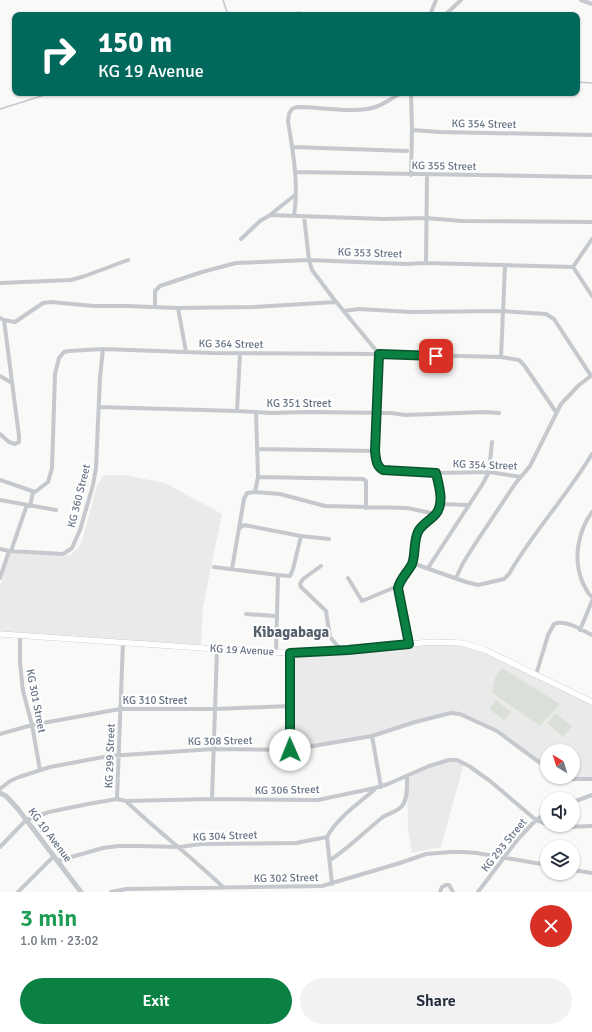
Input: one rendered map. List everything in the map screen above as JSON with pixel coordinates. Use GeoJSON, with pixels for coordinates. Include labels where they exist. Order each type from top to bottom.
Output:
{"type":"FeatureCollection","features":[{"type":"Feature","properties":{"kind":"main road","name":"KG 19 Avenue"},"geometry":{"type":"LineString","coordinates":[[0,634],[290,653],[442,642],[469,645],[485,650],[592,702]]}},
{"type":"Feature","properties":{"kind":"street"},"geometry":{"type":"LineString","coordinates":[[431,12],[436,0]]}},
{"type":"Feature","properties":{"kind":"street"},"geometry":{"type":"LineString","coordinates":[[448,12],[461,0]]}},
{"type":"Feature","properties":{"kind":"street"},"geometry":{"type":"LineString","coordinates":[[581,0],[592,4]]}},
{"type":"Feature","properties":{"kind":"street"},"geometry":{"type":"LineString","coordinates":[[294,216],[295,172],[288,121],[289,114],[292,109],[305,107],[348,109],[372,108],[396,96]]}},
{"type":"Feature","properties":{"kind":"street"},"geometry":{"type":"LineString","coordinates":[[411,96],[411,175]]}},
{"type":"Feature","properties":{"kind":"street","name":"KG 354 Street"},"geometry":{"type":"LineString","coordinates":[[412,130],[439,132],[592,135]]}},
{"type":"Feature","properties":{"kind":"street"},"geometry":{"type":"LineString","coordinates":[[292,147],[407,151]]}},
{"type":"Feature","properties":{"kind":"street","name":"KG 355 Street"},"geometry":{"type":"LineString","coordinates":[[295,172],[592,177]]}},
{"type":"Feature","properties":{"kind":"street"},"geometry":{"type":"LineString","coordinates":[[426,263],[427,175]]}},
{"type":"Feature","properties":{"kind":"street"},"geometry":{"type":"LineString","coordinates":[[241,239],[260,221],[295,195]]}},
{"type":"Feature","properties":{"kind":"street"},"geometry":{"type":"LineString","coordinates":[[270,215],[384,219],[426,218],[462,221],[592,222]]}},
{"type":"Feature","properties":{"kind":"street"},"geometry":{"type":"LineString","coordinates":[[304,216],[309,260],[312,270],[379,354],[375,451],[379,468],[383,470],[436,473]]}},
{"type":"Feature","properties":{"kind":"street"},"geometry":{"type":"LineString","coordinates":[[592,239],[573,267],[592,296]]}},
{"type":"Feature","properties":{"kind":"street"},"geometry":{"type":"LineString","coordinates":[[0,283],[71,280],[128,260]]}},
{"type":"Feature","properties":{"kind":"street","name":"KG 353 Street"},"geometry":{"type":"LineString","coordinates":[[155,307],[155,291],[158,287],[202,272],[236,263],[309,260],[406,264],[426,263],[573,267]]}},
{"type":"Feature","properties":{"kind":"street"},"geometry":{"type":"LineString","coordinates":[[501,357],[504,266]]}},
{"type":"Feature","properties":{"kind":"street"},"geometry":{"type":"LineString","coordinates":[[0,434],[11,444],[18,442],[19,436],[2,319],[14,322],[43,304],[51,302],[94,306],[178,308],[254,307],[336,302]]}},
{"type":"Feature","properties":{"kind":"street"},"geometry":{"type":"LineString","coordinates":[[178,308],[186,352]]}},
{"type":"Feature","properties":{"kind":"street"},"geometry":{"type":"LineString","coordinates":[[344,311],[359,309],[411,312],[502,311],[550,316],[554,319],[592,375]]}},
{"type":"Feature","properties":{"kind":"street","name":"KG 364 Street"},"geometry":{"type":"LineString","coordinates":[[33,492],[48,482],[52,468],[55,374],[59,358],[64,352],[69,351],[103,349],[186,352],[501,357],[519,360],[524,365],[556,412]]}},
{"type":"Feature","properties":{"kind":"street","name":"KG 360 Street"},"geometry":{"type":"LineString","coordinates":[[0,549],[10,551],[63,554],[72,548],[80,530],[93,485],[96,468],[100,377],[103,349]]}},
{"type":"Feature","properties":{"kind":"street"},"geometry":{"type":"LineString","coordinates":[[237,411],[240,353]]}},
{"type":"Feature","properties":{"kind":"street","name":"KG 354 Street"},"geometry":{"type":"LineString","coordinates":[[441,504],[436,473],[489,472],[521,476],[536,456],[560,404],[592,375]]}},
{"type":"Feature","properties":{"kind":"street"},"geometry":{"type":"LineString","coordinates":[[0,376],[12,383]]}},
{"type":"Feature","properties":{"kind":"street","name":"KG 351 Street"},"geometry":{"type":"LineString","coordinates":[[99,408],[256,412],[396,413],[405,415],[485,412],[499,413]]}},
{"type":"Feature","properties":{"kind":"street"},"geometry":{"type":"LineString","coordinates":[[255,492],[258,477],[256,412]]}},
{"type":"Feature","properties":{"kind":"street"},"geometry":{"type":"LineString","coordinates":[[428,568],[489,472],[492,442]]}},
{"type":"Feature","properties":{"kind":"street"},"geometry":{"type":"LineString","coordinates":[[257,449],[375,451]]}},
{"type":"Feature","properties":{"kind":"street"},"geometry":{"type":"LineString","coordinates":[[412,563],[478,585],[507,577],[531,540],[592,454]]}},
{"type":"Feature","properties":{"kind":"street"},"geometry":{"type":"LineString","coordinates":[[456,578],[463,563],[477,541],[521,476]]}},
{"type":"Feature","properties":{"kind":"street"},"geometry":{"type":"LineString","coordinates":[[258,477],[363,479],[366,481],[366,508]]}},
{"type":"Feature","properties":{"kind":"street"},"geometry":{"type":"LineString","coordinates":[[0,480],[33,492],[0,578]]}},
{"type":"Feature","properties":{"kind":"street"},"geometry":{"type":"LineString","coordinates":[[232,570],[244,499],[247,493],[255,492],[280,494],[325,506],[407,508],[436,514]]}},
{"type":"Feature","properties":{"kind":"street"},"geometry":{"type":"LineString","coordinates":[[0,500],[56,510]]}},
{"type":"Feature","properties":{"kind":"street"},"geometry":{"type":"LineString","coordinates":[[348,578],[362,601],[398,586],[412,563],[418,531],[436,514],[441,504],[468,505]]}},
{"type":"Feature","properties":{"kind":"street"},"geometry":{"type":"LineString","coordinates":[[592,512],[584,525],[577,553],[580,575],[585,588],[592,597]]}},
{"type":"Feature","properties":{"kind":"street"},"geometry":{"type":"LineString","coordinates":[[240,528],[244,525],[300,536],[329,539]]}},
{"type":"Feature","properties":{"kind":"street"},"geometry":{"type":"LineString","coordinates":[[214,567],[278,576],[288,576],[292,573],[300,536]]}},
{"type":"Feature","properties":{"kind":"street"},"geometry":{"type":"LineString","coordinates":[[320,566],[303,579],[300,584],[301,587],[326,611],[330,637],[341,650]]}},
{"type":"Feature","properties":{"kind":"street"},"geometry":{"type":"LineString","coordinates":[[276,652],[278,576]]}},
{"type":"Feature","properties":{"kind":"street"},"geometry":{"type":"LineString","coordinates":[[398,586],[409,644]]}},
{"type":"Feature","properties":{"kind":"street"},"geometry":{"type":"LineString","coordinates":[[580,630],[592,601]]}},
{"type":"Feature","properties":{"kind":"street"},"geometry":{"type":"LineString","coordinates":[[246,614],[276,616]]}},
{"type":"Feature","properties":{"kind":"street"},"geometry":{"type":"LineString","coordinates":[[536,675],[550,631],[554,624],[560,622],[592,635]]}},
{"type":"Feature","properties":{"kind":"street","name":"KG 301 Street"},"geometry":{"type":"LineString","coordinates":[[20,636],[21,677],[40,770]]}},
{"type":"Feature","properties":{"kind":"street","name":"KG 299 Street"},"geometry":{"type":"LineString","coordinates":[[117,799],[123,642]]}},
{"type":"Feature","properties":{"kind":"street"},"geometry":{"type":"LineString","coordinates":[[212,799],[217,649]]}},
{"type":"Feature","properties":{"kind":"street"},"geometry":{"type":"LineString","coordinates":[[290,653],[290,750]]}},
{"type":"Feature","properties":{"kind":"street","name":"KG 310 Street"},"geometry":{"type":"LineString","coordinates":[[0,734],[32,725],[120,709],[215,709],[289,706]]}},
{"type":"Feature","properties":{"kind":"street","name":"KG 308 Street"},"geometry":{"type":"LineString","coordinates":[[0,789],[10,781],[40,770],[77,761],[119,755],[214,749],[290,750],[372,736],[451,713],[460,714],[497,731],[540,763]]}},
{"type":"Feature","properties":{"kind":"street"},"geometry":{"type":"LineString","coordinates":[[372,736],[381,787]]}},
{"type":"Feature","properties":{"kind":"street","name":"KG 306 Street"},"geometry":{"type":"LineString","coordinates":[[26,820],[49,812],[117,799],[126,801],[212,799],[318,800],[381,787],[440,762],[457,760],[469,766],[490,781],[536,820],[540,821]]}},
{"type":"Feature","properties":{"kind":"street"},"geometry":{"type":"LineString","coordinates":[[330,860],[352,845],[382,818],[396,811],[402,806],[404,802],[407,776]]}},
{"type":"Feature","properties":{"kind":"street"},"geometry":{"type":"LineString","coordinates":[[580,779],[592,779]]}},
{"type":"Feature","properties":{"kind":"street"},"geometry":{"type":"LineString","coordinates":[[332,884],[327,837],[330,830],[375,788]]}},
{"type":"Feature","properties":{"kind":"street","name":"KG 10 Avenue"},"geometry":{"type":"LineString","coordinates":[[0,793],[6,796],[26,820],[81,892]]}},
{"type":"Feature","properties":{"kind":"street"},"geometry":{"type":"LineString","coordinates":[[580,799],[592,795]]}},
{"type":"Feature","properties":{"kind":"street"},"geometry":{"type":"LineString","coordinates":[[126,801],[150,824],[180,848],[223,887]]}},
{"type":"Feature","properties":{"kind":"street","name":"KG 293 Street"},"geometry":{"type":"LineString","coordinates":[[480,891],[518,839],[540,817]]}},
{"type":"Feature","properties":{"kind":"street"},"geometry":{"type":"LineString","coordinates":[[0,847],[26,820]]}},
{"type":"Feature","properties":{"kind":"street"},"geometry":{"type":"LineString","coordinates":[[580,826],[592,826]]}},
{"type":"Feature","properties":{"kind":"street","name":"KG 304 Street"},"geometry":{"type":"LineString","coordinates":[[56,859],[118,846],[180,848],[201,844],[296,843],[327,837]]}},
{"type":"Feature","properties":{"kind":"street","name":"KG 302 Street"},"geometry":{"type":"LineString","coordinates":[[111,892],[126,889],[223,887],[295,890],[332,884],[400,864],[426,854],[464,852],[540,864]]}},
{"type":"Feature","properties":{"kind":"street"},"geometry":{"type":"LineString","coordinates":[[18,892],[56,859]]}},
{"type":"Feature","properties":{"kind":"street"},"geometry":{"type":"LineString","coordinates":[[580,871],[592,873]]}},
{"type":"Feature","properties":{"kind":"street"},"geometry":{"type":"LineString","coordinates":[[440,892],[442,887],[446,885],[449,885],[452,892]]}},
{"type":"Feature","properties":{"kind":"shaded area"},"geometry":{"type":"Polygon","coordinates":[[[104,475],[124,475],[165,483],[222,514],[203,606],[201,648],[0,634],[0,588],[9,551],[63,556],[70,555],[78,548],[82,541],[97,486],[104,475]]]}},
{"type":"Feature","properties":{"kind":"shaded area"},"geometry":{"type":"Polygon","coordinates":[[[442,642],[476,647],[592,702],[592,779],[580,778],[580,744],[540,744],[540,762],[497,731],[460,714],[451,713],[372,736],[290,750],[290,653],[442,642]]]}},
{"type":"Feature","properties":{"kind":"shaded area"},"geometry":{"type":"Polygon","coordinates":[[[502,668],[560,704],[540,726],[492,693],[495,678],[502,668]]]}},
{"type":"Feature","properties":{"kind":"shaded area"},"geometry":{"type":"Polygon","coordinates":[[[496,700],[511,712],[504,720],[489,709],[496,700]]]}},
{"type":"Feature","properties":{"kind":"shaded area"},"geometry":{"type":"Polygon","coordinates":[[[556,713],[572,726],[563,737],[547,723],[556,713]]]}},
{"type":"Feature","properties":{"kind":"shaded area"},"geometry":{"type":"Polygon","coordinates":[[[449,760],[464,763],[441,847],[412,853],[408,829],[407,776],[449,760]]]}},
{"type":"Feature","properties":{"kind":"waterway"},"geometry":{"type":"LineString","coordinates":[[223,0],[227,12]]}},
{"type":"Feature","properties":{"kind":"waterway"},"geometry":{"type":"LineString","coordinates":[[580,82],[592,83]]}},
{"type":"Feature","properties":{"kind":"waterway"},"geometry":{"type":"LineString","coordinates":[[0,109],[41,96]]}},
{"type":"Feature","properties":{"kind":"district","name":"Kibagabaga"},"geometry":{"type":"Point","coordinates":[291,632]}},
{"type":"Feature","properties":{"kind":"route"},"geometry":{"type":"LineString","coordinates":[[290,750],[290,653],[348,650],[409,644],[398,588],[412,563],[418,531],[436,514],[440,508],[440,492],[436,473],[383,470],[379,468],[377,464],[375,451],[379,354],[436,356]]}}]}
